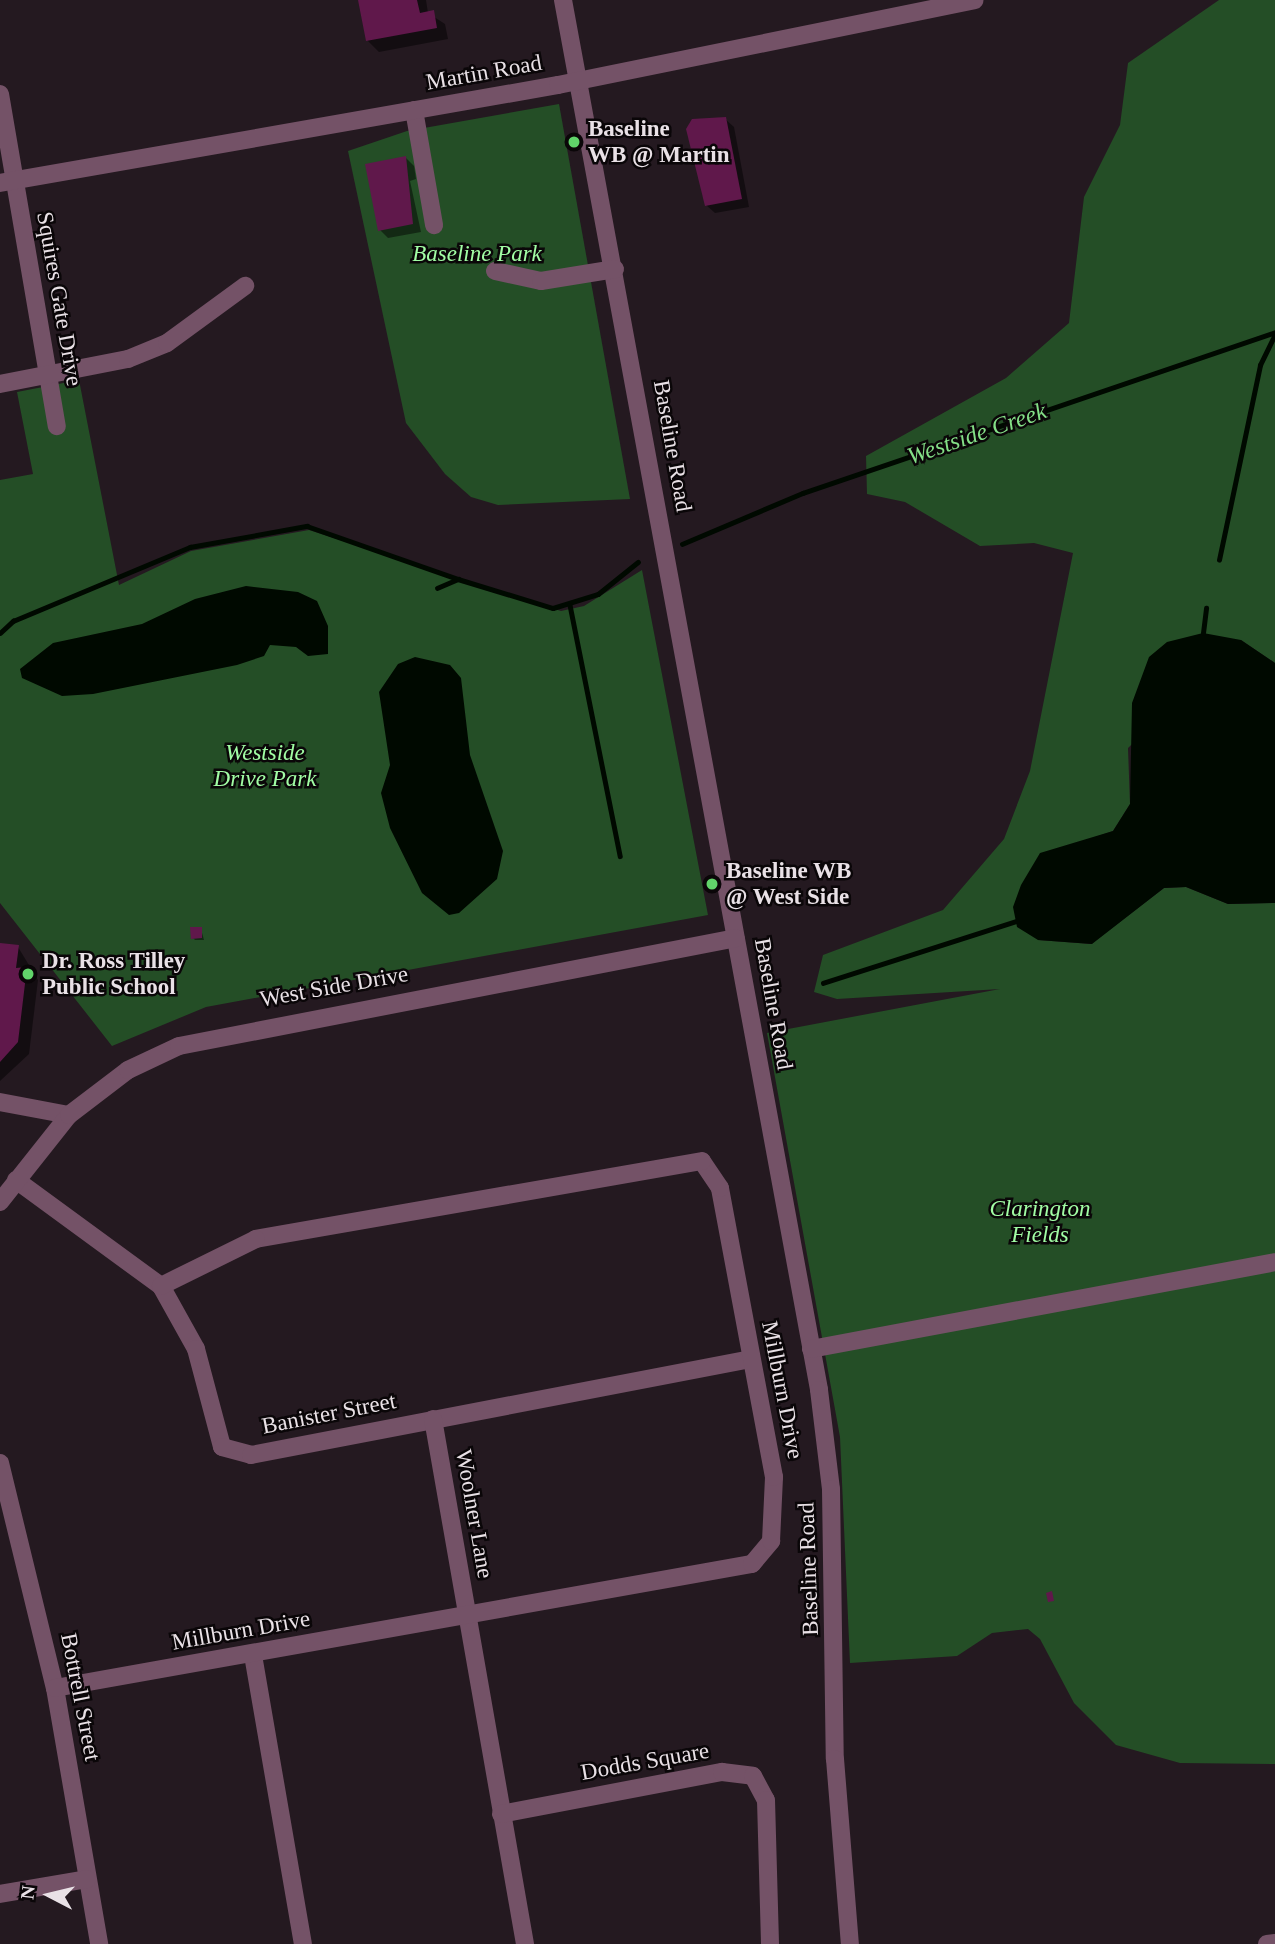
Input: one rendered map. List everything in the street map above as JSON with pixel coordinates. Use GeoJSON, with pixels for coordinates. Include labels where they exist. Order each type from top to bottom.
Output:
{"type":"FeatureCollection","features":[{"type":"Feature","properties":{"kind":"street","name":"Baseline Road"},"geometry":{"type":"LineString","coordinates":[[563,0],[615,269],[811,1349],[831,1489],[835,1759],[850,1944]]}},
{"type":"Feature","properties":{"kind":"street","name":"Martin Road"},"geometry":{"type":"LineString","coordinates":[[7,182],[579,81],[903,6],[974,0]]}},
{"type":"Feature","properties":{"kind":"street","name":"Squires Gate Drive"},"geometry":{"type":"LineString","coordinates":[[0,94],[7,182],[57,426]]}},
{"type":"Feature","properties":{"kind":"street"},"geometry":{"type":"LineString","coordinates":[[414,110],[435,225]]}},
{"type":"Feature","properties":{"kind":"street"},"geometry":{"type":"LineString","coordinates":[[495,271],[541,281],[615,269]]}},
{"type":"Feature","properties":{"kind":"street"},"geometry":{"type":"LineString","coordinates":[[0,384],[128,359],[167,343],[245,286]]}},
{"type":"Feature","properties":{"kind":"street","name":"West Side Drive"},"geometry":{"type":"LineString","coordinates":[[0,1202],[69,1115],[128,1070],[202,1038],[736,938]]}},
{"type":"Feature","properties":{"kind":"street"},"geometry":{"type":"LineString","coordinates":[[0,1102],[69,1115]]}},
{"type":"Feature","properties":{"kind":"street","name":"Millburn Drive"},"geometry":{"type":"LineString","coordinates":[[55,1688],[467,1618],[752,1564],[771,1541],[775,1513],[720,1188],[702,1161],[256,1239],[161,1286]]}},
{"type":"Feature","properties":{"kind":"street","name":"Banister Street"},"geometry":{"type":"LineString","coordinates":[[16,1180],[161,1286],[195,1349],[222,1447],[251,1454],[751,1359]]}},
{"type":"Feature","properties":{"kind":"street"},"geometry":{"type":"LineString","coordinates":[[811,1349],[1275,1262]]}},
{"type":"Feature","properties":{"kind":"street","name":"Woolner Lane"},"geometry":{"type":"LineString","coordinates":[[433,1419],[467,1618]]}},
{"type":"Feature","properties":{"kind":"street","name":"Bottrell Street"},"geometry":{"type":"LineString","coordinates":[[0,1463],[55,1688],[99,1944]]}},
{"type":"Feature","properties":{"kind":"street"},"geometry":{"type":"LineString","coordinates":[[467,1618],[525,1944]]}},
{"type":"Feature","properties":{"kind":"street"},"geometry":{"type":"LineString","coordinates":[[253,1654],[303,1944]]}},
{"type":"Feature","properties":{"kind":"street","name":"Dodds Square"},"geometry":{"type":"LineString","coordinates":[[501,1814],[722,1772],[753,1776],[766,1800],[770,1944]]}},
{"type":"Feature","properties":{"kind":"street"},"geometry":{"type":"LineString","coordinates":[[0,1894],[87,1879]]}},
{"type":"Feature","properties":{"kind":"street"},"geometry":{"type":"LineString","coordinates":[[1267,1944],[1275,1942]]}},
{"type":"Feature","properties":{"kind":"green space","name":"Clarington Fields"},"geometry":{"type":"Polygon","coordinates":[[[1219,0],[1275,0],[1275,663],[1241,640],[1128,748],[1130,804],[1113,831],[1081,842],[1038,940],[1091,944],[1164,888],[1186,887],[1228,904],[1275,903],[1275,1764],[1180,1763],[1116,1745],[1074,1703],[1040,1639],[1028,1629],[992,1633],[957,1656],[850,1663],[840,1437],[767,1033],[1000,989],[837,999],[814,992],[823,955],[943,910],[1004,839],[1030,771],[1073,553],[1034,543],[980,546],[905,502],[867,494],[866,456],[1006,378],[1069,323],[1084,197],[1120,125],[1128,63],[1219,0]]]}},
{"type":"Feature","properties":{"kind":"green space","name":"Baseline Park"},"geometry":{"type":"Polygon","coordinates":[[[559,104],[630,499],[498,505],[471,497],[445,474],[406,423],[348,151],[407,131],[559,104]]]}},
{"type":"Feature","properties":{"kind":"green space","name":"Westside Drive Park"},"geometry":{"type":"Polygon","coordinates":[[[79,380],[119,585],[191,551],[309,530],[561,611],[584,606],[642,570],[708,915],[206,1007],[112,1046],[0,903],[0,480],[33,474],[17,392],[79,380]]]}},
{"type":"Feature","properties":{"kind":"shaded area"},"geometry":{"type":"Polygon","coordinates":[[[246,586],[298,592],[317,601],[328,626],[328,654],[308,656],[296,647],[270,645],[264,656],[237,665],[93,694],[62,696],[22,678],[20,669],[53,643],[142,624],[195,599],[246,586]]]}},
{"type":"Feature","properties":{"kind":"shaded area"},"geometry":{"type":"Polygon","coordinates":[[[1203,633],[1241,640],[1275,663],[1275,903],[1228,904],[1186,887],[1164,888],[1092,944],[1038,940],[1017,927],[1013,907],[1021,885],[1040,853],[1113,831],[1130,804],[1132,703],[1149,657],[1167,642],[1203,633]]]}},
{"type":"Feature","properties":{"kind":"shaded area"},"geometry":{"type":"Polygon","coordinates":[[[415,657],[450,665],[461,678],[470,755],[503,851],[497,879],[459,913],[449,915],[422,893],[390,828],[381,793],[390,765],[379,692],[398,664],[415,657]]]}},
{"type":"Feature","properties":{"kind":"building"},"geometry":{"type":"Polygon","coordinates":[[[358,0],[417,0],[420,13],[434,10],[437,28],[366,41],[358,0]]]}},
{"type":"Feature","properties":{"kind":"building"},"geometry":{"type":"Polygon","coordinates":[[[726,117],[742,199],[705,206],[686,129],[692,119],[726,117]]]}},
{"type":"Feature","properties":{"kind":"building"},"geometry":{"type":"Polygon","coordinates":[[[406,156],[413,224],[378,231],[365,164],[406,156]]]}},
{"type":"Feature","properties":{"kind":"building"},"geometry":{"type":"Polygon","coordinates":[[[190,927],[202,927],[202,938],[191,939],[190,927]]]}},
{"type":"Feature","properties":{"kind":"building"},"geometry":{"type":"Polygon","coordinates":[[[0,943],[19,945],[16,968],[27,967],[18,1042],[0,1062],[0,943]]]}},
{"type":"Feature","properties":{"kind":"building"},"geometry":{"type":"Polygon","coordinates":[[[1052,1591],[1054,1601],[1048,1602],[1046,1593],[1052,1591]]]}},
{"type":"Feature","properties":{"kind":"waterway","name":"Westside Creek"},"geometry":{"type":"LineString","coordinates":[[682,544],[803,493],[1275,332]]}},
{"type":"Feature","properties":{"kind":"waterway"},"geometry":{"type":"LineString","coordinates":[[1219,560],[1260,365],[1275,334]]}},
{"type":"Feature","properties":{"kind":"waterway"},"geometry":{"type":"LineString","coordinates":[[0,633],[13,621],[190,547],[307,526],[458,579]]}},
{"type":"Feature","properties":{"kind":"waterway"},"geometry":{"type":"LineString","coordinates":[[437,588],[458,579],[553,608],[598,594],[638,562]]}},
{"type":"Feature","properties":{"kind":"waterway"},"geometry":{"type":"LineString","coordinates":[[570,605],[620,856]]}},
{"type":"Feature","properties":{"kind":"waterway"},"geometry":{"type":"LineString","coordinates":[[1203,633],[1206,608]]}},
{"type":"Feature","properties":{"kind":"waterway"},"geometry":{"type":"LineString","coordinates":[[823,983],[1016,921]]}},
{"type":"Feature","properties":{"kind":"place","name":"Baseline WB @ Martin"},"geometry":{"type":"Point","coordinates":[574,142]}},
{"type":"Feature","properties":{"kind":"place","name":"Baseline WB @ West Side"},"geometry":{"type":"Point","coordinates":[712,884]}},
{"type":"Feature","properties":{"kind":"place","name":"Dr. Ross Tilley Public School"},"geometry":{"type":"Point","coordinates":[28,974]}}]}
